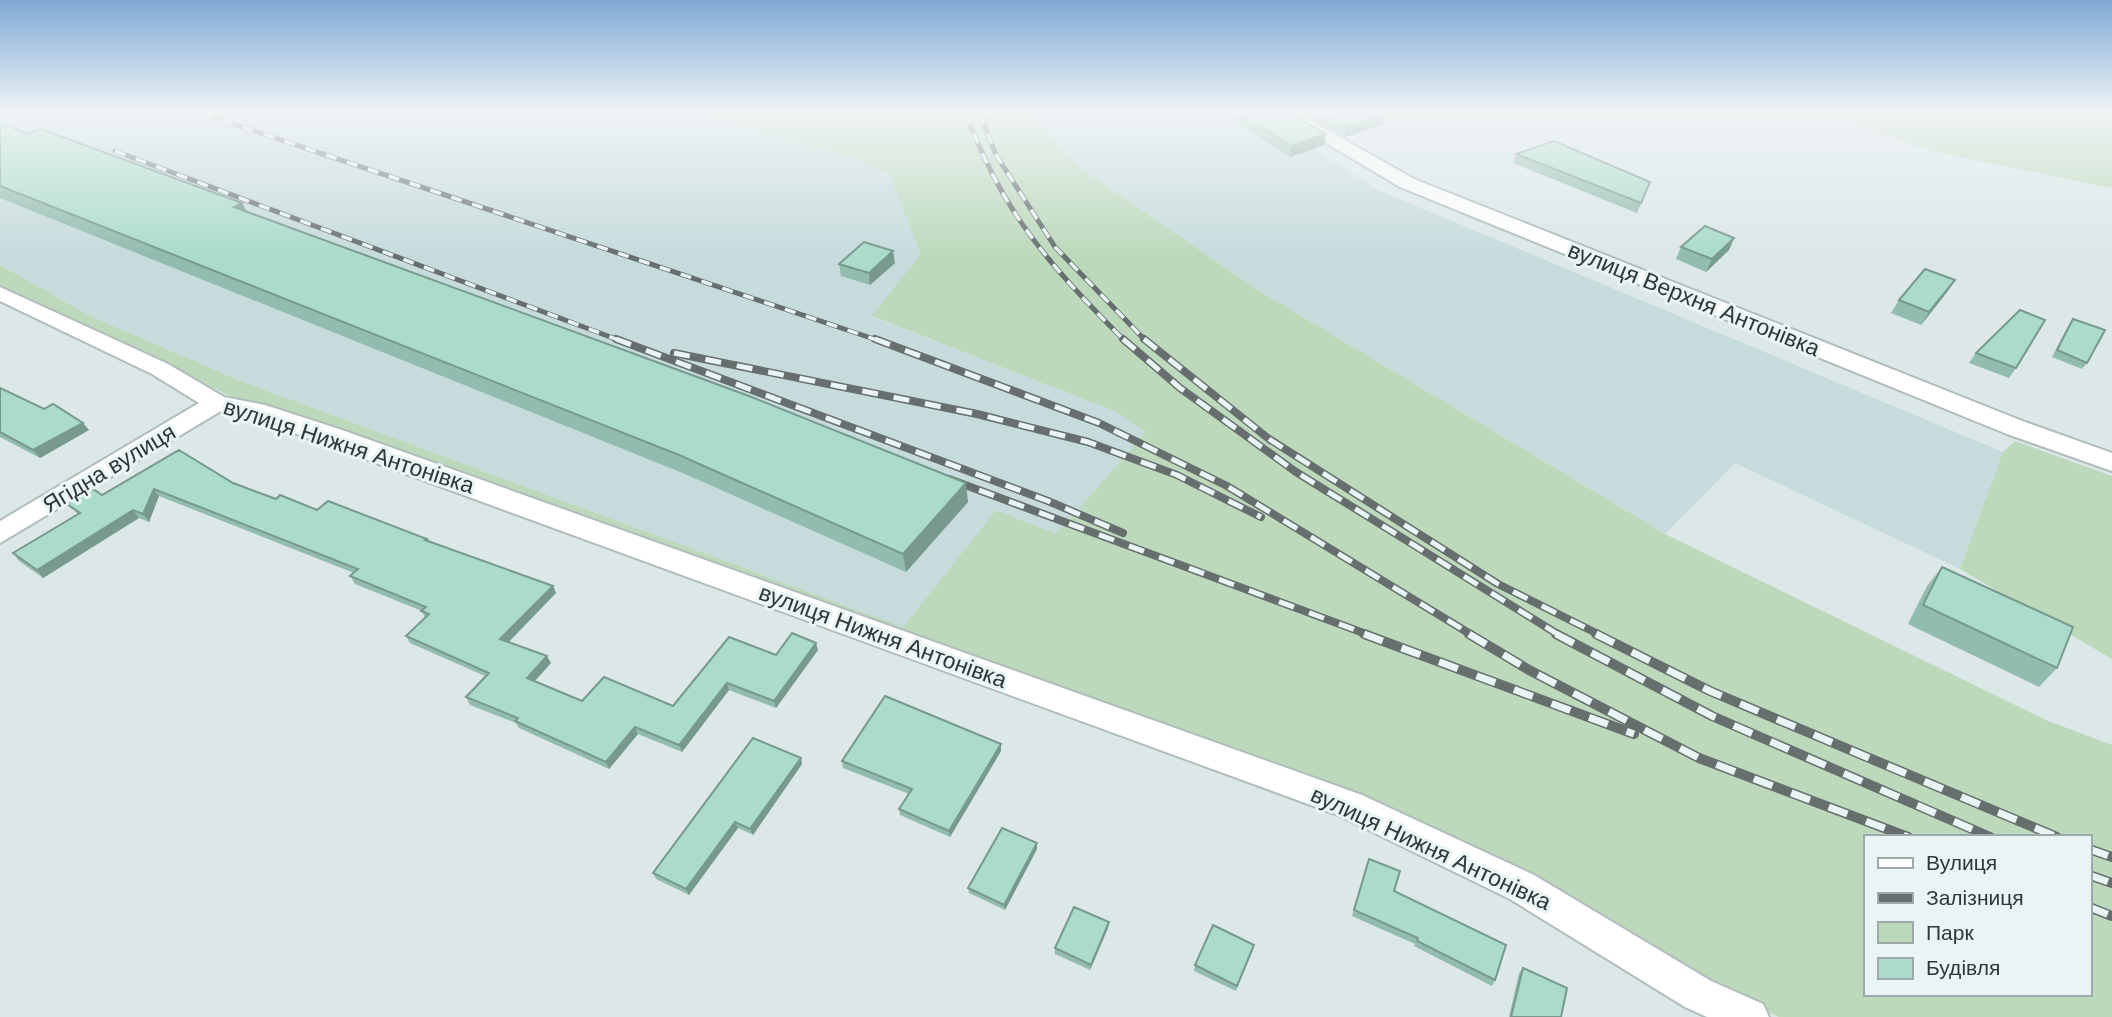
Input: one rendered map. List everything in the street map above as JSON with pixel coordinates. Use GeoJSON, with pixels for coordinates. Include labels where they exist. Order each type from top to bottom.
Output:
{"type":"FeatureCollection","features":[{"type":"Feature","properties":{"kind":"street","name":"вулиця Верхня Антонівка"},"geometry":{"type":"LineString","coordinates":[[1369,160],[1408,183],[2016,428],[2112,462]]}},
{"type":"Feature","properties":{"kind":"street","name":"вулиця Нижня Антонівка"},"geometry":{"type":"LineString","coordinates":[[0,293],[172,376],[217,403],[257,411],[333,436],[1350,805],[1522,887],[1699,994],[1751,1017]]}},
{"type":"Feature","properties":{"kind":"street","name":"Ягідна вулиця"},"geometry":{"type":"LineString","coordinates":[[0,533],[217,403]]}},
{"type":"Feature","properties":{"kind":"shaded area"},"geometry":{"type":"Polygon","coordinates":[[[0,160],[861,160],[889,174],[921,254],[873,317],[1116,412],[1146,432],[1055,535],[996,510],[903,627],[238,380],[90,316],[0,265],[0,160]]]}},
{"type":"Feature","properties":{"kind":"shaded area"},"geometry":{"type":"Polygon","coordinates":[[[1074,160],[1332,160],[1378,190],[2003,452],[1960,569],[1735,463],[1665,534],[1259,291],[1082,169],[1074,160]]]}},
{"type":"Feature","properties":{"kind":"green space"},"geometry":{"type":"Polygon","coordinates":[[[861,160],[1074,160],[1082,169],[1259,291],[1665,534],[2048,721],[2112,745],[2112,1017],[1779,1017],[1700,982],[1525,874],[339,432],[230,396],[0,286],[0,265],[90,316],[238,380],[903,627],[996,510],[1056,534],[1146,432],[1116,412],[872,316],[921,254],[889,174],[861,160]]]}},
{"type":"Feature","properties":{"kind":"green space"},"geometry":{"type":"Polygon","coordinates":[[[1978,160],[2112,160],[2112,188],[1978,160]]]}},
{"type":"Feature","properties":{"kind":"green space"},"geometry":{"type":"Polygon","coordinates":[[[2015,441],[2112,476],[2112,659],[1960,569],[2003,452],[2015,441]]]}},
{"type":"Feature","properties":{"kind":"building"},"geometry":{"type":"Polygon","coordinates":[[[0,160],[126,160],[242,203],[234,207],[749,396],[966,483],[903,554],[679,455],[0,186],[0,160]]]}},
{"type":"Feature","properties":{"kind":"building"},"geometry":{"type":"Polygon","coordinates":[[[1532,160],[1600,160],[1650,182],[1641,203],[1532,160]]]}},
{"type":"Feature","properties":{"kind":"building"},"geometry":{"type":"Polygon","coordinates":[[[1705,226],[1734,238],[1712,259],[1681,247],[1705,226]]]}},
{"type":"Feature","properties":{"kind":"building"},"geometry":{"type":"Polygon","coordinates":[[[864,242],[893,251],[869,273],[839,264],[864,242]]]}},
{"type":"Feature","properties":{"kind":"building"},"geometry":{"type":"Polygon","coordinates":[[[1925,269],[1955,280],[1929,312],[1899,300],[1925,269]]]}},
{"type":"Feature","properties":{"kind":"building"},"geometry":{"type":"Polygon","coordinates":[[[2020,310],[2045,320],[2016,368],[1976,353],[2020,310]]]}},
{"type":"Feature","properties":{"kind":"building"},"geometry":{"type":"Polygon","coordinates":[[[2073,319],[2105,330],[2087,363],[2057,350],[2073,319]]]}},
{"type":"Feature","properties":{"kind":"building"},"geometry":{"type":"Polygon","coordinates":[[[0,388],[44,409],[53,404],[83,423],[33,450],[0,432],[0,388]]]}},
{"type":"Feature","properties":{"kind":"building"},"geometry":{"type":"Polygon","coordinates":[[[179,450],[233,483],[276,499],[280,495],[317,510],[328,501],[427,539],[425,540],[553,586],[500,639],[547,656],[527,678],[582,701],[604,677],[673,706],[729,637],[776,655],[792,633],[816,643],[774,701],[727,683],[679,745],[635,727],[606,762],[515,721],[518,718],[466,697],[489,673],[406,636],[429,614],[421,611],[426,607],[350,576],[358,569],[154,489],[143,514],[133,510],[37,570],[13,553],[80,513],[67,504],[93,489],[102,495],[179,450]]]}},
{"type":"Feature","properties":{"kind":"building"},"geometry":{"type":"Polygon","coordinates":[[[1942,567],[2073,627],[2057,668],[1923,605],[1942,567]]]}},
{"type":"Feature","properties":{"kind":"building"},"geometry":{"type":"Polygon","coordinates":[[[885,696],[1001,744],[949,831],[899,809],[912,789],[842,761],[885,696]]]}},
{"type":"Feature","properties":{"kind":"building"},"geometry":{"type":"Polygon","coordinates":[[[753,738],[801,758],[750,829],[735,822],[686,889],[653,873],[753,738]]]}},
{"type":"Feature","properties":{"kind":"building"},"geometry":{"type":"Polygon","coordinates":[[[1002,828],[1037,843],[1004,905],[968,888],[1002,828]]]}},
{"type":"Feature","properties":{"kind":"building"},"geometry":{"type":"Polygon","coordinates":[[[1369,859],[1400,871],[1394,891],[1506,945],[1495,980],[1417,941],[1418,938],[1354,910],[1369,859]]]}},
{"type":"Feature","properties":{"kind":"building"},"geometry":{"type":"Polygon","coordinates":[[[1074,907],[1109,922],[1091,965],[1055,948],[1074,907]]]}},
{"type":"Feature","properties":{"kind":"building"},"geometry":{"type":"Polygon","coordinates":[[[1213,925],[1254,945],[1237,986],[1195,965],[1213,925]]]}},
{"type":"Feature","properties":{"kind":"building"},"geometry":{"type":"Polygon","coordinates":[[[1523,968],[1567,988],[1561,1017],[1511,1017],[1523,968]]]}},
{"type":"Feature","properties":{"kind":"railway"},"geometry":{"type":"LineString","coordinates":[[140,160],[621,341]]}},
{"type":"Feature","properties":{"kind":"railway"},"geometry":{"type":"LineString","coordinates":[[342,160],[880,341]]}},
{"type":"Feature","properties":{"kind":"railway"},"geometry":{"type":"LineString","coordinates":[[986,160],[1007,200],[1036,243],[1070,284],[1123,339]]}},
{"type":"Feature","properties":{"kind":"railway"},"geometry":{"type":"LineString","coordinates":[[1000,160],[1055,247],[1144,339]]}},
{"type":"Feature","properties":{"kind":"railway"},"geometry":{"type":"LineString","coordinates":[[616,339],[1048,501],[1123,533]]}},
{"type":"Feature","properties":{"kind":"railway"},"geometry":{"type":"LineString","coordinates":[[875,339],[1099,423],[1227,486],[1472,635]]}},
{"type":"Feature","properties":{"kind":"railway"},"geometry":{"type":"LineString","coordinates":[[1123,339],[1180,388],[1296,472],[1559,635]]}},
{"type":"Feature","properties":{"kind":"railway"},"geometry":{"type":"LineString","coordinates":[[1144,339],[1269,439],[1498,584],[1600,635]]}},
{"type":"Feature","properties":{"kind":"railway"},"geometry":{"type":"LineString","coordinates":[[674,353],[977,414],[1088,442],[1177,475],[1261,517]]}},
{"type":"Feature","properties":{"kind":"railway"},"geometry":{"type":"LineString","coordinates":[[949,479],[1369,635]]}},
{"type":"Feature","properties":{"kind":"railway"},"geometry":{"type":"LineString","coordinates":[[1364,634],[1634,734]]}},
{"type":"Feature","properties":{"kind":"railway"},"geometry":{"type":"LineString","coordinates":[[1469,634],[1529,670],[1699,758],[1903,835]]}},
{"type":"Feature","properties":{"kind":"railway"},"geometry":{"type":"LineString","coordinates":[[1556,634],[1712,716],[1985,835]]}},
{"type":"Feature","properties":{"kind":"railway"},"geometry":{"type":"LineString","coordinates":[[1596,634],[1710,691],[2052,835]]}},
{"type":"Feature","properties":{"kind":"railway"},"geometry":{"type":"LineString","coordinates":[[2091,850],[2112,857]]}},
{"type":"Feature","properties":{"kind":"railway"},"geometry":{"type":"LineString","coordinates":[[2091,876],[2112,883]]}},
{"type":"Feature","properties":{"kind":"railway"},"geometry":{"type":"LineString","coordinates":[[2091,908],[2112,916]]}}]}
